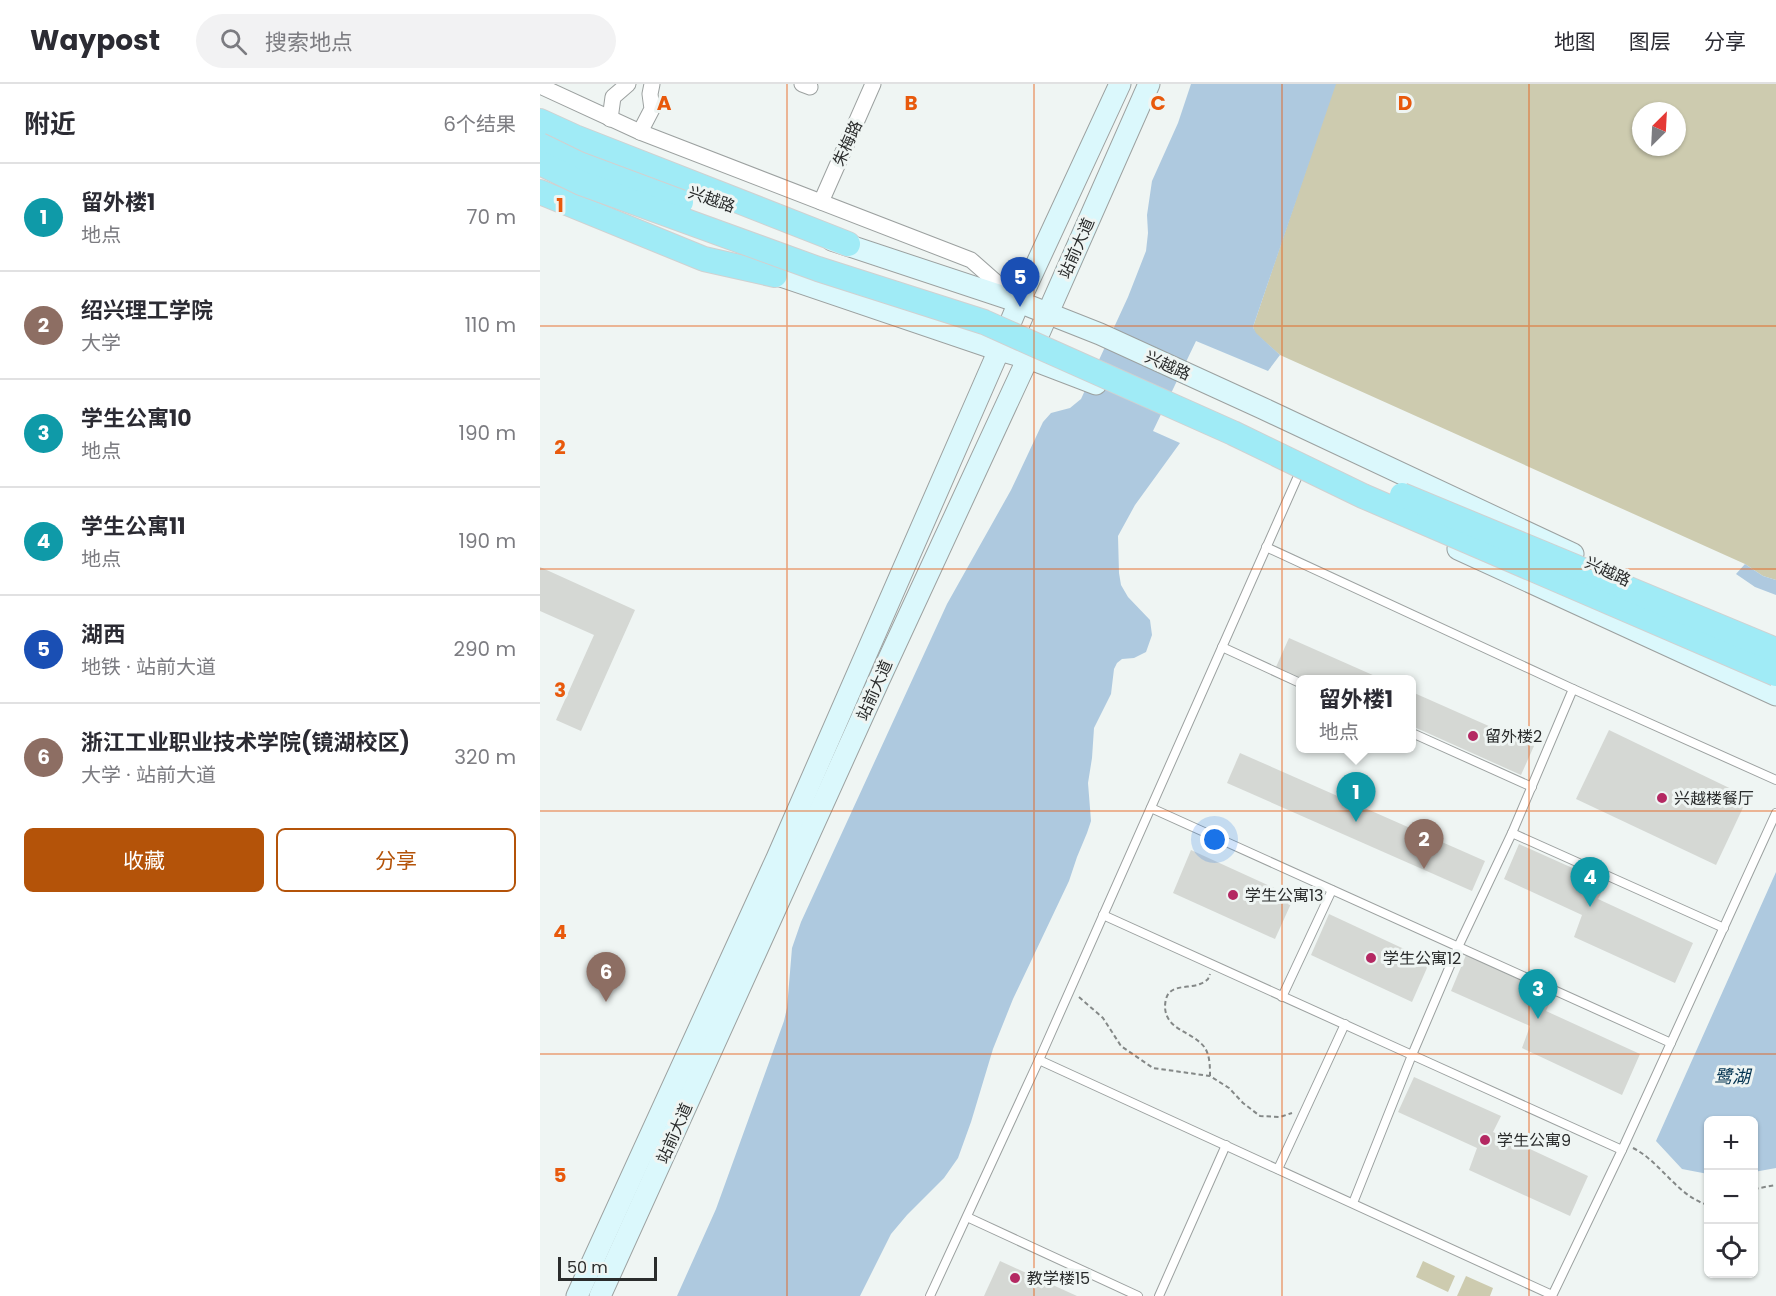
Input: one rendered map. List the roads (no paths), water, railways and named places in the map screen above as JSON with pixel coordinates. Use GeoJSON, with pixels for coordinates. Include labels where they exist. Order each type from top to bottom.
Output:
{"type":"FeatureCollection","features":[{"type":"Feature","properties":{"kind":"highway"},"geometry":{"type":"LineString","coordinates":[[540,121],[575,137],[848,244]]}},
{"type":"Feature","properties":{"kind":"highway"},"geometry":{"type":"LineString","coordinates":[[540,145],[579,164],[823,255],[986,308],[1368,481],[1776,650]]}},
{"type":"Feature","properties":{"kind":"highway"},"geometry":{"type":"LineString","coordinates":[[540,163],[581,183],[818,269],[984,322],[1233,434],[1374,501],[1776,674]]}},
{"type":"Feature","properties":{"kind":"highway"},"geometry":{"type":"LineString","coordinates":[[540,192],[704,259],[775,275]]}},
{"type":"Feature","properties":{"kind":"main road","name":"站前大道"},"geometry":{"type":"LineString","coordinates":[[577,1296],[777,858],[1019,302],[1120,84]]}},
{"type":"Feature","properties":{"kind":"main road","name":"站前大道"},"geometry":{"type":"LineString","coordinates":[[600,1296],[879,680],[1028,358],[1149,84]]}},
{"type":"Feature","properties":{"kind":"main road","name":"兴越路"},"geometry":{"type":"LineString","coordinates":[[540,130],[575,147],[692,193],[1019,302],[1100,334],[1776,650]]}},
{"type":"Feature","properties":{"kind":"main road"},"geometry":{"type":"LineString","coordinates":[[540,179],[586,201],[775,275],[1080,377],[1776,695]]}},
{"type":"Feature","properties":{"kind":"street"},"geometry":{"type":"LineString","coordinates":[[610,119],[613,97],[628,84]]}},
{"type":"Feature","properties":{"kind":"street"},"geometry":{"type":"LineString","coordinates":[[640,132],[652,110],[650,94],[652,84]]}},
{"type":"Feature","properties":{"kind":"street","name":"朱梅路"},"geometry":{"type":"LineString","coordinates":[[821,202],[873,84]]}},
{"type":"Feature","properties":{"kind":"street"},"geometry":{"type":"LineString","coordinates":[[540,86],[640,132],[971,260],[1019,302]]}},
{"type":"Feature","properties":{"kind":"lane"},"geometry":{"type":"LineString","coordinates":[[930,1296],[1039,1060],[1298,476]]}},
{"type":"Feature","properties":{"kind":"lane"},"geometry":{"type":"LineString","coordinates":[[1266,547],[1776,780]]}},
{"type":"Feature","properties":{"kind":"lane"},"geometry":{"type":"LineString","coordinates":[[1222,647],[1296,681]]}},
{"type":"Feature","properties":{"kind":"lane"},"geometry":{"type":"LineString","coordinates":[[1353,1203],[1458,947],[1512,833],[1573,689]]}},
{"type":"Feature","properties":{"kind":"lane"},"geometry":{"type":"LineString","coordinates":[[1416,735],[1532,787]]}},
{"type":"Feature","properties":{"kind":"lane"},"geometry":{"type":"LineString","coordinates":[[1151,808],[1671,1042]]}},
{"type":"Feature","properties":{"kind":"lane"},"geometry":{"type":"LineString","coordinates":[[1039,1060],[1552,1295],[1624,1147],[1776,813]]}},
{"type":"Feature","properties":{"kind":"lane"},"geometry":{"type":"LineString","coordinates":[[1512,833],[1724,928]]}},
{"type":"Feature","properties":{"kind":"lane"},"geometry":{"type":"LineString","coordinates":[[1282,997],[1332,890]]}},
{"type":"Feature","properties":{"kind":"lane"},"geometry":{"type":"LineString","coordinates":[[1103,915],[1412,1055],[1624,1147]]}},
{"type":"Feature","properties":{"kind":"lane"},"geometry":{"type":"LineString","coordinates":[[1278,1169],[1345,1024]]}},
{"type":"Feature","properties":{"kind":"lane"},"geometry":{"type":"LineString","coordinates":[[1159,1296],[1226,1145]]}},
{"type":"Feature","properties":{"kind":"lane"},"geometry":{"type":"LineString","coordinates":[[967,1217],[1138,1296]]}},
{"type":"Feature","properties":{"kind":"water"},"geometry":{"type":"Polygon","coordinates":[[[1191,84],[1336,84],[1253,327],[1256,333],[1280,355],[1268,371],[1196,341],[1153,431],[1180,443],[1135,505],[1118,536],[1121,585],[1128,597],[1150,620],[1152,635],[1146,652],[1134,658],[1122,659],[1114,669],[1111,694],[1094,728],[1088,783],[1091,821],[1069,881],[1013,999],[993,1049],[958,1158],[944,1178],[891,1234],[860,1296],[677,1296],[716,1209],[784,1021],[792,948],[801,922],[947,604],[1011,490],[1043,422],[1051,413],[1070,408],[1081,399],[1128,297],[1146,251],[1147,215],[1152,181],[1178,123],[1191,84]]]}},
{"type":"Feature","properties":{"kind":"water"},"geometry":{"type":"Polygon","coordinates":[[[1745,564],[1763,576],[1776,580],[1776,595],[1755,587],[1736,574],[1745,564]]]}},
{"type":"Feature","properties":{"kind":"water","name":"鹭湖"},"geometry":{"type":"Polygon","coordinates":[[[1776,872],[1776,1168],[1758,1171],[1758,1116],[1704,1116],[1704,1173],[1682,1169],[1656,1141],[1776,872]]]}},
{"type":"Feature","properties":{"kind":"place","name":"湖西"},"geometry":{"type":"Point","coordinates":[1020,307]}},
{"type":"Feature","properties":{"kind":"place","name":"留外楼2"},"geometry":{"type":"Point","coordinates":[1473,736]}},
{"type":"Feature","properties":{"kind":"place","name":"兴越楼餐厅"},"geometry":{"type":"Point","coordinates":[1662,798]}},
{"type":"Feature","properties":{"kind":"place","name":"留外楼1"},"geometry":{"type":"Point","coordinates":[1356,822]}},
{"type":"Feature","properties":{"kind":"place","name":"绍兴理工学院"},"geometry":{"type":"Point","coordinates":[1424,869]}},
{"type":"Feature","properties":{"kind":"place","name":"学生公寓13"},"geometry":{"type":"Point","coordinates":[1233,895]}},
{"type":"Feature","properties":{"kind":"place","name":"学生公寓11"},"geometry":{"type":"Point","coordinates":[1590,907]}},
{"type":"Feature","properties":{"kind":"place","name":"学生公寓12"},"geometry":{"type":"Point","coordinates":[1371,958]}},
{"type":"Feature","properties":{"kind":"place","name":"浙江工业职业技术学院(镜湖校区)"},"geometry":{"type":"Point","coordinates":[606,1002]}},
{"type":"Feature","properties":{"kind":"place","name":"学生公寓10"},"geometry":{"type":"Point","coordinates":[1538,1019]}},
{"type":"Feature","properties":{"kind":"place","name":"学生公寓9"},"geometry":{"type":"Point","coordinates":[1485,1140]}},
{"type":"Feature","properties":{"kind":"place","name":"教学楼15"},"geometry":{"type":"Point","coordinates":[1015,1278]}}]}
